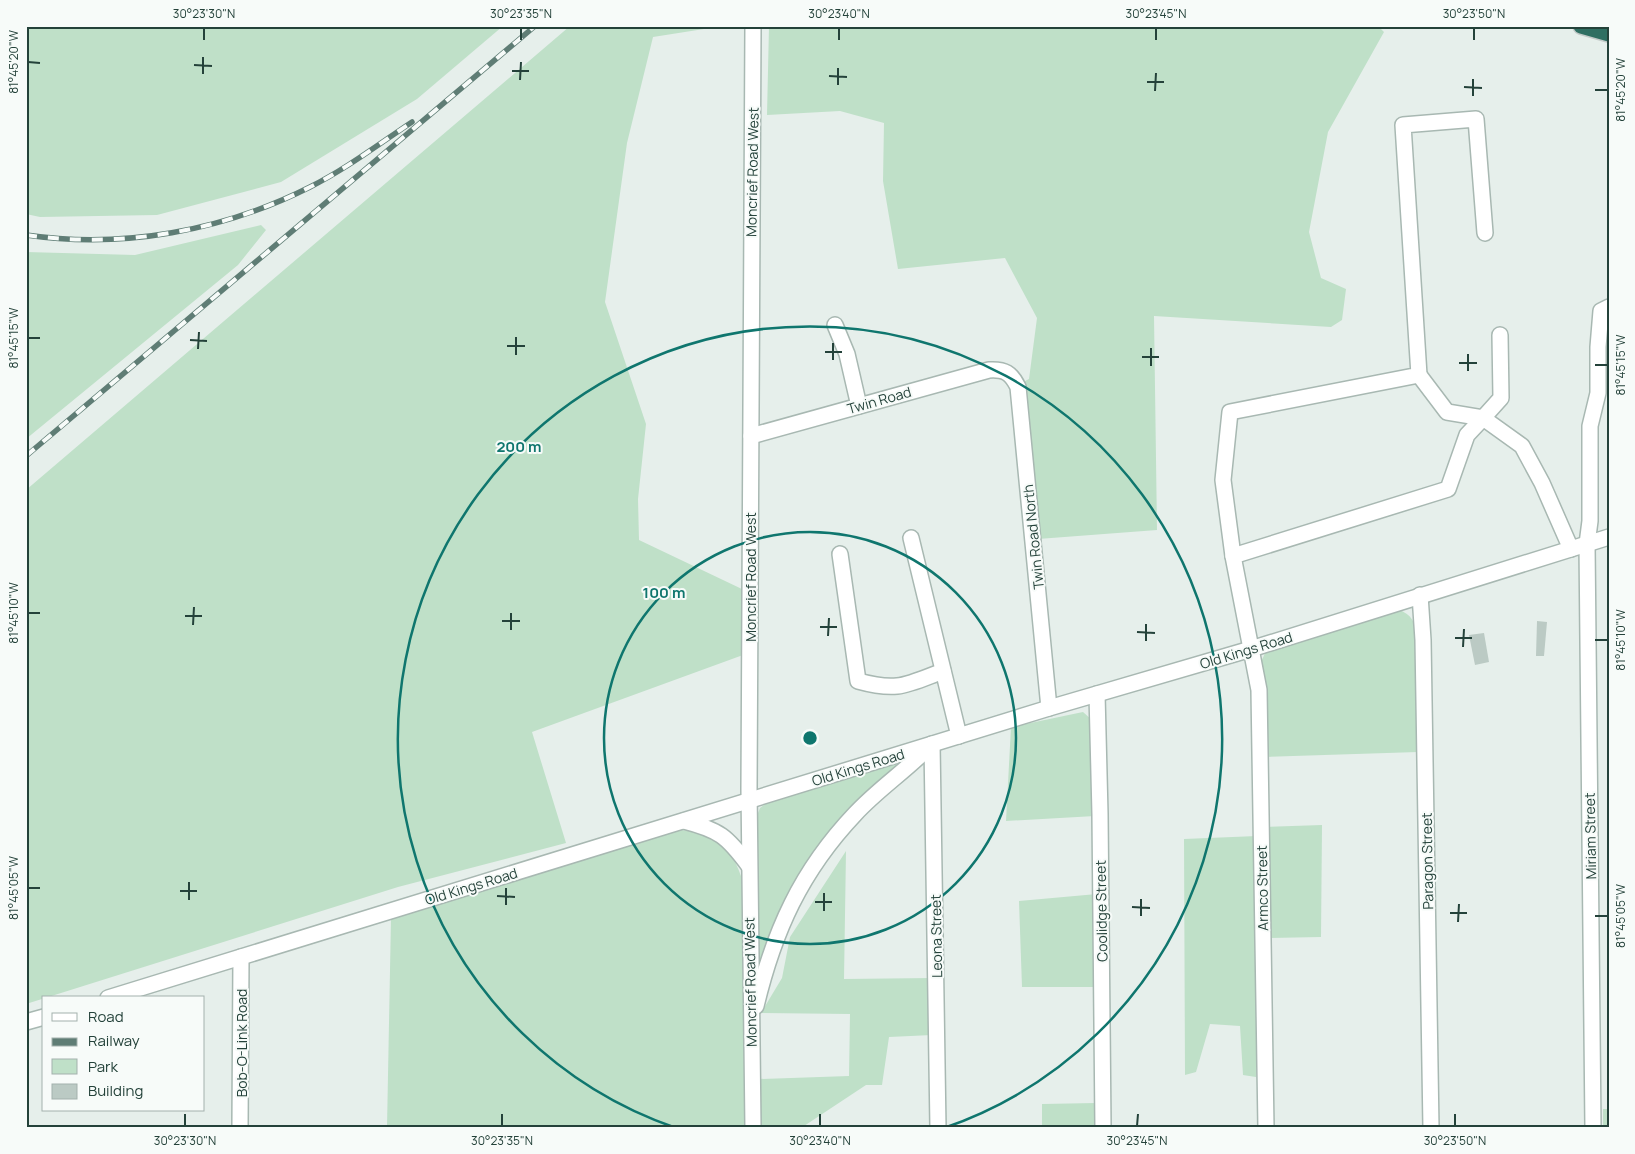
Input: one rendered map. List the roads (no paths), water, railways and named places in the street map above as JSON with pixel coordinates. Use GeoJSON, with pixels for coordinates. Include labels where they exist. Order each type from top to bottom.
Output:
{"type":"FeatureCollection","features":[{"type":"Feature","properties":{"kind":"highway"},"geometry":{"type":"LineString","coordinates":[[1581,26],[1609,34]]}},
{"type":"Feature","properties":{"kind":"street","name":"Moncrief Road West"},"geometry":{"type":"LineString","coordinates":[[753,26],[749,800],[753,1128]]}},
{"type":"Feature","properties":{"kind":"street"},"geometry":{"type":"LineString","coordinates":[[1485,232],[1476,119],[1403,125],[1420,375],[1447,412],[1483,418],[1522,446],[1542,483],[1571,549]]}},
{"type":"Feature","properties":{"kind":"street","name":"Miriam Street"},"geometry":{"type":"LineString","coordinates":[[1593,1128],[1587,544],[1590,521],[1590,426],[1604,390],[1598,347],[1601,311],[1609,307]]}},
{"type":"Feature","properties":{"kind":"street"},"geometry":{"type":"LineString","coordinates":[[836,325],[847,354],[859,406]]}},
{"type":"Feature","properties":{"kind":"street"},"geometry":{"type":"LineString","coordinates":[[1233,556],[1448,489],[1467,435],[1501,398],[1500,336]]}},
{"type":"Feature","properties":{"kind":"street","name":"Twin Road"},"geometry":{"type":"LineString","coordinates":[[751,436],[989,370],[1007,371]]}},
{"type":"Feature","properties":{"kind":"street","name":"Twin Road North"},"geometry":{"type":"LineString","coordinates":[[1007,371],[1013,377],[1018,387],[1049,708]]}},
{"type":"Feature","properties":{"kind":"street","name":"Armco Street"},"geometry":{"type":"LineString","coordinates":[[1266,1128],[1259,690],[1233,556],[1223,480],[1230,412],[1420,375]]}},
{"type":"Feature","properties":{"kind":"street","name":"Old Kings Road"},"geometry":{"type":"LineString","coordinates":[[115,996],[1049,708],[1251,649],[1609,537]]}},
{"type":"Feature","properties":{"kind":"street"},"geometry":{"type":"LineString","coordinates":[[911,538],[959,736]]}},
{"type":"Feature","properties":{"kind":"street"},"geometry":{"type":"LineString","coordinates":[[840,554],[858,681],[884,688],[905,685],[943,671]]}},
{"type":"Feature","properties":{"kind":"street","name":"Paragon Street"},"geometry":{"type":"LineString","coordinates":[[1420,595],[1424,640],[1431,1128]]}},
{"type":"Feature","properties":{"kind":"street","name":"Coolidge Street"},"geometry":{"type":"LineString","coordinates":[[1096,694],[1100,814],[1103,1128]]}},
{"type":"Feature","properties":{"kind":"street"},"geometry":{"type":"LineString","coordinates":[[751,1030],[766,964],[783,919],[804,879],[855,813],[909,768],[932,744]]}},
{"type":"Feature","properties":{"kind":"street","name":"Leona Street"},"geometry":{"type":"LineString","coordinates":[[932,744],[938,1128]]}},
{"type":"Feature","properties":{"kind":"street"},"geometry":{"type":"LineString","coordinates":[[684,820],[712,828],[732,843],[749,866]]}},
{"type":"Feature","properties":{"kind":"street","name":"Bob-O-Link Road"},"geometry":{"type":"LineString","coordinates":[[240,1128],[241,958]]}},
{"type":"Feature","properties":{"kind":"street"},"geometry":{"type":"LineString","coordinates":[[26,1022],[42,1018]]}},
{"type":"Feature","properties":{"kind":"railway"},"geometry":{"type":"LineString","coordinates":[[26,456],[535,26]]}},
{"type":"Feature","properties":{"kind":"railway"},"geometry":{"type":"LineString","coordinates":[[26,235],[62,239],[136,238],[172,233],[243,215],[277,202],[323,180],[412,122]]}}]}
